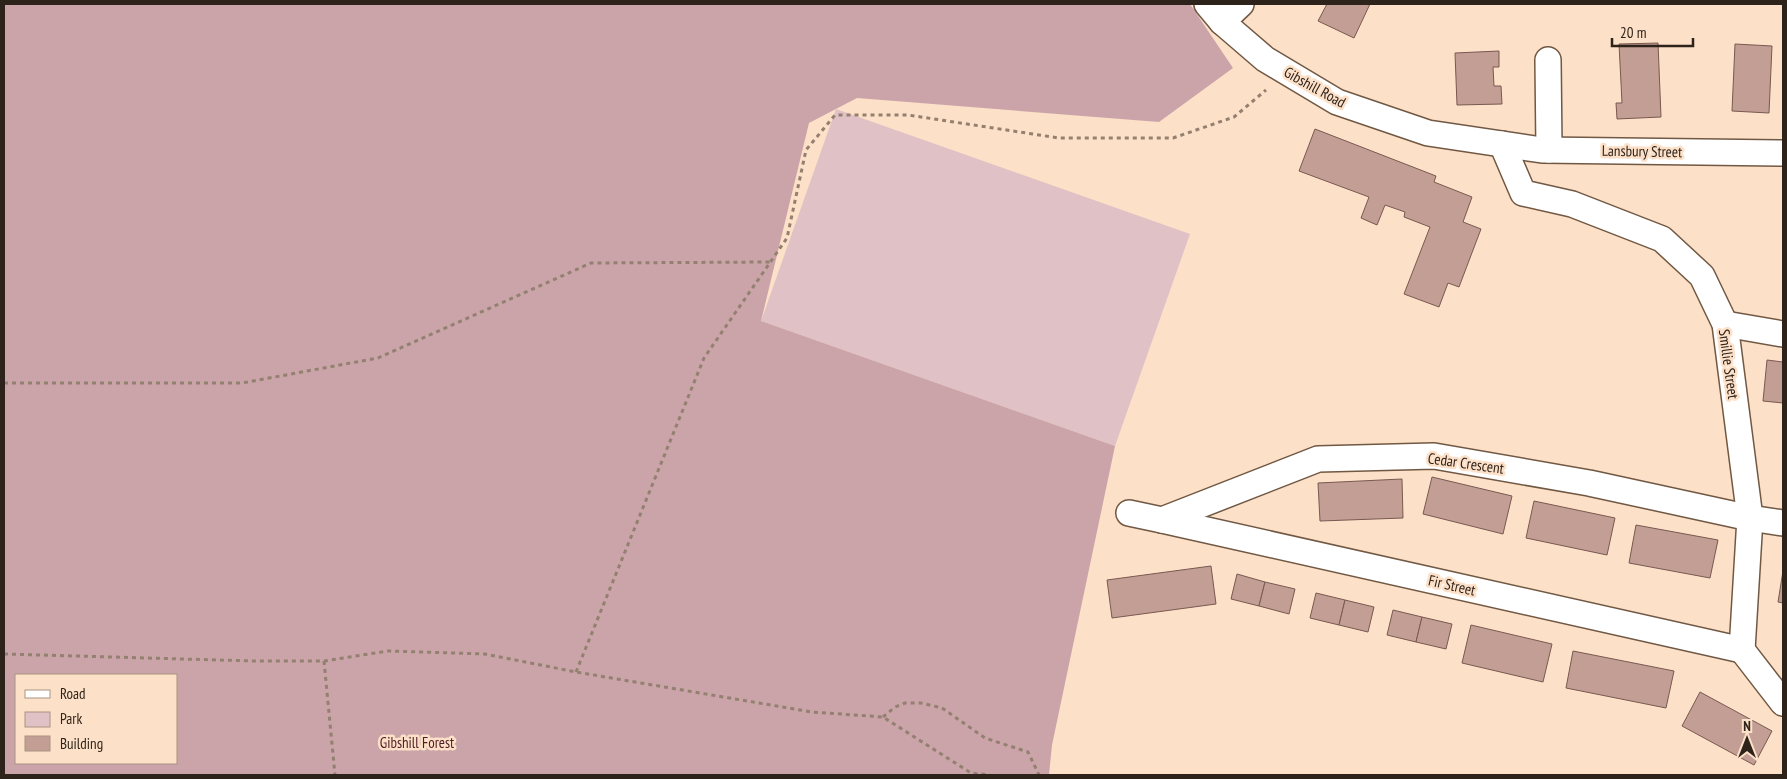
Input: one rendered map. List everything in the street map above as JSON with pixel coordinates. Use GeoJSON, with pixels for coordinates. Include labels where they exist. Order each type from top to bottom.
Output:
{"type":"FeatureCollection","features":[{"type":"Feature","properties":{"kind":"street"},"geometry":{"type":"LineString","coordinates":[[1215,13],[1241,4]]}},
{"type":"Feature","properties":{"kind":"street","name":"Gibshill Road"},"geometry":{"type":"LineString","coordinates":[[1215,13],[1265,59],[1337,102],[1428,133],[1502,144]]}},
{"type":"Feature","properties":{"kind":"street"},"geometry":{"type":"LineString","coordinates":[[1548,60],[1549,150]]}},
{"type":"Feature","properties":{"kind":"street","name":"Lansbury Street"},"geometry":{"type":"LineString","coordinates":[[1502,144],[1549,150],[1783,153]]}},
{"type":"Feature","properties":{"kind":"street","name":"Smillie Street"},"geometry":{"type":"LineString","coordinates":[[1502,144],[1524,193],[1572,204],[1662,238],[1702,276],[1725,324],[1750,518],[1742,650]]}},
{"type":"Feature","properties":{"kind":"street"},"geometry":{"type":"LineString","coordinates":[[1725,324],[1783,334]]}},
{"type":"Feature","properties":{"kind":"street","name":"Cedar Crescent"},"geometry":{"type":"LineString","coordinates":[[1162,520],[1318,459],[1434,456],[1588,483],[1750,518],[1783,523]]}},
{"type":"Feature","properties":{"kind":"street"},"geometry":{"type":"LineString","coordinates":[[1130,513],[1162,520]]}},
{"type":"Feature","properties":{"kind":"street","name":"Fir Street"},"geometry":{"type":"LineString","coordinates":[[1162,520],[1742,650]]}},
{"type":"Feature","properties":{"kind":"street"},"geometry":{"type":"LineString","coordinates":[[1742,650],[1783,703]]}},
{"type":"Feature","properties":{"kind":"path"},"geometry":{"type":"LineString","coordinates":[[576,672],[704,358],[787,238],[806,150],[834,115],[908,115],[1059,138],[1173,138],[1234,117],[1286,72]]}},
{"type":"Feature","properties":{"kind":"path"},"geometry":{"type":"LineString","coordinates":[[4,383],[242,383],[378,358],[591,263],[770,262]]}},
{"type":"Feature","properties":{"kind":"path"},"geometry":{"type":"LineString","coordinates":[[4,654],[255,661],[324,661],[388,651],[485,654],[576,672],[812,712],[883,718],[971,774],[990,775]]}},
{"type":"Feature","properties":{"kind":"path"},"geometry":{"type":"LineString","coordinates":[[324,661],[335,775]]}},
{"type":"Feature","properties":{"kind":"path"},"geometry":{"type":"LineString","coordinates":[[883,718],[895,707],[906,704],[921,704],[942,708],[985,738],[1028,752],[1039,775]]}},
{"type":"Feature","properties":{"kind":"green space","name":"Gibshill Forest"},"geometry":{"type":"Polygon","coordinates":[[[4,4],[1190,4],[1233,68],[1159,122],[857,98],[809,123],[761,321],[1115,446],[1052,745],[1049,775],[4,775],[4,4]]]}},
{"type":"Feature","properties":{"kind":"green space"},"geometry":{"type":"Polygon","coordinates":[[[836,109],[1190,234],[1115,446],[761,321],[836,109]]]}},
{"type":"Feature","properties":{"kind":"building"},"geometry":{"type":"Polygon","coordinates":[[[1327,4],[1370,4],[1354,38],[1318,21],[1327,4]]]}},
{"type":"Feature","properties":{"kind":"building"},"geometry":{"type":"Polygon","coordinates":[[[1658,43],[1661,117],[1617,119],[1616,103],[1622,103],[1619,44],[1658,43]]]}},
{"type":"Feature","properties":{"kind":"building"},"geometry":{"type":"Polygon","coordinates":[[[1735,44],[1772,46],[1769,113],[1732,111],[1735,44]]]}},
{"type":"Feature","properties":{"kind":"building"},"geometry":{"type":"Polygon","coordinates":[[[1499,51],[1499,67],[1493,67],[1494,86],[1501,86],[1502,104],[1457,105],[1455,53],[1499,51]]]}},
{"type":"Feature","properties":{"kind":"building"},"geometry":{"type":"Polygon","coordinates":[[[1315,129],[1436,176],[1434,182],[1472,197],[1463,222],[1481,229],[1459,287],[1448,283],[1439,307],[1404,294],[1430,227],[1404,217],[1405,212],[1385,205],[1377,225],[1361,218],[1369,197],[1299,171],[1315,129]]]}},
{"type":"Feature","properties":{"kind":"building"},"geometry":{"type":"Polygon","coordinates":[[[1767,360],[1783,362],[1783,403],[1763,401],[1767,360]]]}},
{"type":"Feature","properties":{"kind":"building"},"geometry":{"type":"Polygon","coordinates":[[[1432,477],[1512,496],[1503,534],[1423,514],[1432,477]]]}},
{"type":"Feature","properties":{"kind":"building"},"geometry":{"type":"Polygon","coordinates":[[[1402,479],[1403,518],[1320,521],[1318,483],[1402,479]]]}},
{"type":"Feature","properties":{"kind":"building"},"geometry":{"type":"Polygon","coordinates":[[[1534,501],[1615,518],[1607,555],[1526,538],[1534,501]]]}},
{"type":"Feature","properties":{"kind":"building"},"geometry":{"type":"Polygon","coordinates":[[[1636,525],[1718,540],[1710,578],[1629,563],[1636,525]]]}},
{"type":"Feature","properties":{"kind":"building"},"geometry":{"type":"Polygon","coordinates":[[[1211,566],[1216,604],[1112,618],[1107,580],[1211,566]]]}},
{"type":"Feature","properties":{"kind":"building"},"geometry":{"type":"Polygon","coordinates":[[[1783,571],[1783,603],[1778,602],[1783,571]]]}},
{"type":"Feature","properties":{"kind":"building"},"geometry":{"type":"Polygon","coordinates":[[[1237,574],[1265,582],[1259,606],[1231,599],[1237,574]]]}},
{"type":"Feature","properties":{"kind":"building"},"geometry":{"type":"Polygon","coordinates":[[[1265,582],[1295,589],[1289,614],[1259,606],[1265,582]]]}},
{"type":"Feature","properties":{"kind":"building"},"geometry":{"type":"Polygon","coordinates":[[[1316,593],[1345,600],[1339,625],[1310,618],[1316,593]]]}},
{"type":"Feature","properties":{"kind":"building"},"geometry":{"type":"Polygon","coordinates":[[[1345,600],[1374,607],[1368,632],[1339,625],[1345,600]]]}},
{"type":"Feature","properties":{"kind":"building"},"geometry":{"type":"Polygon","coordinates":[[[1393,610],[1422,617],[1416,642],[1387,635],[1393,610]]]}},
{"type":"Feature","properties":{"kind":"building"},"geometry":{"type":"Polygon","coordinates":[[[1422,617],[1452,624],[1446,649],[1416,642],[1422,617]]]}},
{"type":"Feature","properties":{"kind":"building"},"geometry":{"type":"Polygon","coordinates":[[[1471,625],[1552,644],[1543,682],[1462,663],[1471,625]]]}},
{"type":"Feature","properties":{"kind":"building"},"geometry":{"type":"Polygon","coordinates":[[[1573,651],[1674,671],[1666,708],[1566,688],[1573,651]]]}},
{"type":"Feature","properties":{"kind":"building"},"geometry":{"type":"Polygon","coordinates":[[[1700,692],[1772,731],[1754,765],[1682,726],[1700,692]]]}}]}
